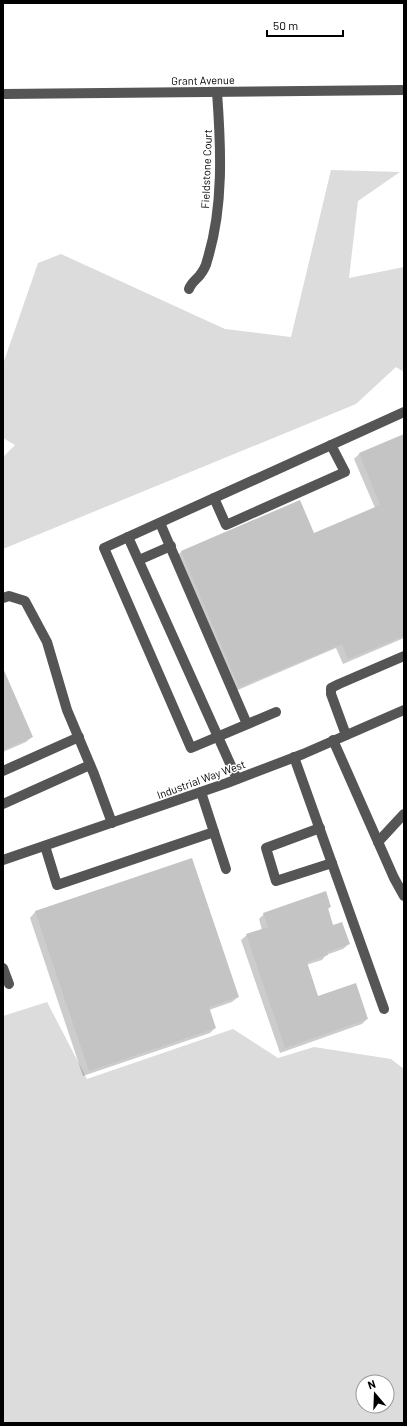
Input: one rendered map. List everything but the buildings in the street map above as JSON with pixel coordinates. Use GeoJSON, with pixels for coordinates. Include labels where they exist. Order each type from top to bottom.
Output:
{"type":"FeatureCollection","features":[{"type":"Feature","properties":{"kind":"street","name":"Grant Avenue"},"geometry":{"type":"LineString","coordinates":[[3,94],[404,90]]}},
{"type":"Feature","properties":{"kind":"street","name":"Fieldstone Court"},"geometry":{"type":"LineString","coordinates":[[189,289],[201,274],[207,263],[216,218],[220,175],[217,92]]}},
{"type":"Feature","properties":{"kind":"street"},"geometry":{"type":"LineString","coordinates":[[276,712],[191,748],[104,548],[404,412]]}},
{"type":"Feature","properties":{"kind":"street"},"geometry":{"type":"LineString","coordinates":[[214,498],[226,525],[345,472],[331,445]]}},
{"type":"Feature","properties":{"kind":"street"},"geometry":{"type":"LineString","coordinates":[[160,523],[247,724]]}},
{"type":"Feature","properties":{"kind":"street"},"geometry":{"type":"LineString","coordinates":[[128,537],[237,779]]}},
{"type":"Feature","properties":{"kind":"street"},"geometry":{"type":"LineString","coordinates":[[139,560],[171,546]]}},
{"type":"Feature","properties":{"kind":"street"},"geometry":{"type":"LineString","coordinates":[[3,598],[9,596],[25,601],[47,642],[67,710],[90,764],[112,823]]}},
{"type":"Feature","properties":{"kind":"street"},"geometry":{"type":"LineString","coordinates":[[346,735],[331,694],[331,688],[404,656]]}},
{"type":"Feature","properties":{"kind":"street","name":"Industrial Way West"},"geometry":{"type":"LineString","coordinates":[[3,860],[237,779],[294,757],[404,710]]}},
{"type":"Feature","properties":{"kind":"street"},"geometry":{"type":"LineString","coordinates":[[3,771],[79,737]]}},
{"type":"Feature","properties":{"kind":"street"},"geometry":{"type":"LineString","coordinates":[[333,740],[394,878],[404,896]]}},
{"type":"Feature","properties":{"kind":"street"},"geometry":{"type":"LineString","coordinates":[[294,757],[384,1009]]}},
{"type":"Feature","properties":{"kind":"street"},"geometry":{"type":"LineString","coordinates":[[3,804],[90,764]]}},
{"type":"Feature","properties":{"kind":"street"},"geometry":{"type":"LineString","coordinates":[[201,792],[226,869]]}},
{"type":"Feature","properties":{"kind":"street"},"geometry":{"type":"LineString","coordinates":[[378,842],[404,814]]}},
{"type":"Feature","properties":{"kind":"street"},"geometry":{"type":"LineString","coordinates":[[320,828],[266,848],[276,881],[332,863]]}},
{"type":"Feature","properties":{"kind":"street"},"geometry":{"type":"LineString","coordinates":[[45,846],[57,885],[214,832]]}},
{"type":"Feature","properties":{"kind":"street"},"geometry":{"type":"LineString","coordinates":[[3,968],[8,984]]}},
{"type":"Feature","properties":{"kind":"shaded area"},"geometry":{"type":"Polygon","coordinates":[[[331,170],[400,172],[358,201],[349,278],[404,267],[404,372],[396,367],[356,404],[3,549],[3,457],[15,445],[3,438],[3,364],[38,263],[61,254],[225,329],[291,337],[331,170]]]}},
{"type":"Feature","properties":{"kind":"shaded area"},"geometry":{"type":"Polygon","coordinates":[[[47,1002],[87,1079],[233,1029],[278,1058],[314,1047],[391,1059],[404,1069],[404,1423],[3,1423],[3,1016],[47,1002]]]}}]}
